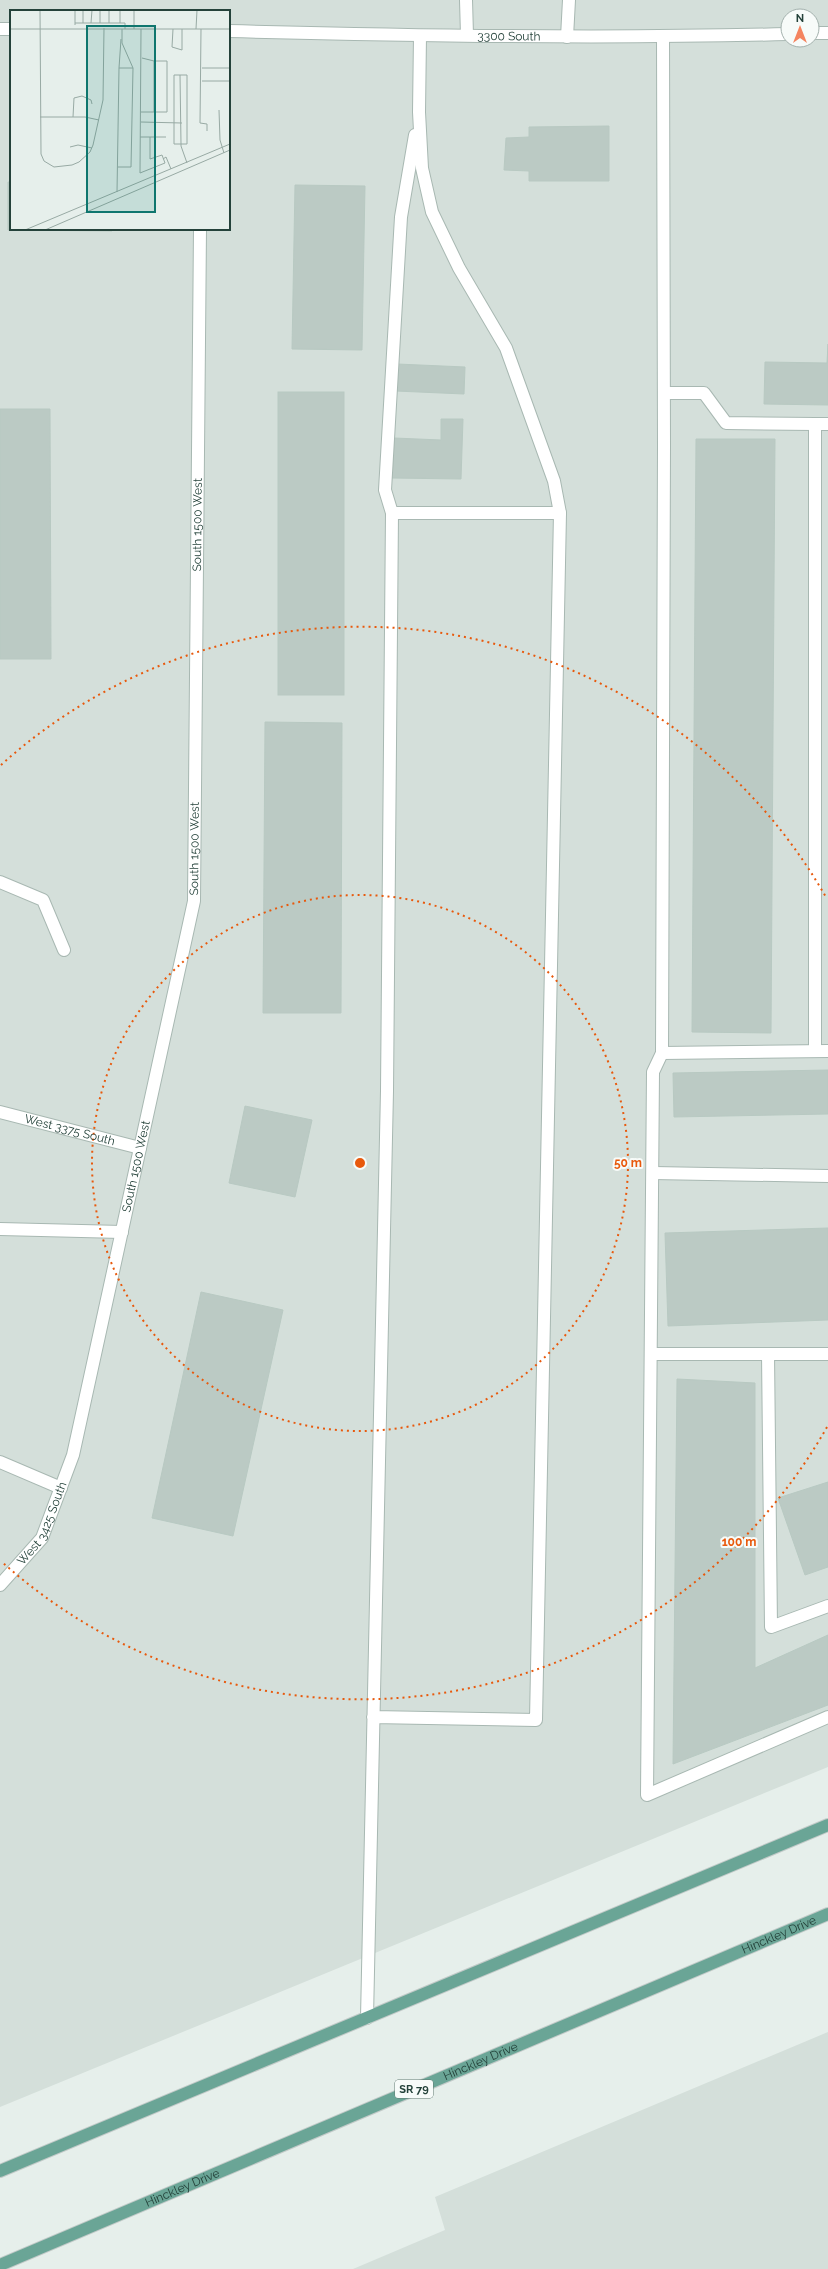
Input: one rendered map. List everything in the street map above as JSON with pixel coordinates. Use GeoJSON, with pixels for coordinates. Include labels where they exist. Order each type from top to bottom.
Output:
{"type":"FeatureCollection","features":[{"type":"Feature","properties":{"kind":"main road"},"geometry":{"type":"LineString","coordinates":[[0,2171],[828,1826]]}},
{"type":"Feature","properties":{"kind":"main road","name":"Hinckley Drive"},"geometry":{"type":"LineString","coordinates":[[0,2265],[828,1914]]}},
{"type":"Feature","properties":{"kind":"street"},"geometry":{"type":"LineString","coordinates":[[466,0],[467,36]]}},
{"type":"Feature","properties":{"kind":"street"},"geometry":{"type":"LineString","coordinates":[[567,37],[569,0]]}},
{"type":"Feature","properties":{"kind":"street","name":"3300 South"},"geometry":{"type":"LineString","coordinates":[[230,31],[420,36],[567,37],[664,37],[780,34]]}},
{"type":"Feature","properties":{"kind":"street"},"geometry":{"type":"LineString","coordinates":[[373,1717],[536,1720],[560,513],[554,481],[506,348],[459,268],[432,212],[422,168],[418,112],[420,36]]}},
{"type":"Feature","properties":{"kind":"street"},"geometry":{"type":"LineString","coordinates":[[664,37],[662,1053],[653,1072],[647,1795],[828,1717]]}},
{"type":"Feature","properties":{"kind":"street"},"geometry":{"type":"LineString","coordinates":[[367,2018],[387,1091],[392,513],[385,490],[401,217],[418,112]]}},
{"type":"Feature","properties":{"kind":"street","name":"South 1500 West"},"geometry":{"type":"LineString","coordinates":[[73,1455],[194,901],[200,230]]}},
{"type":"Feature","properties":{"kind":"street"},"geometry":{"type":"LineString","coordinates":[[664,393],[704,393],[726,423],[828,424]]}},
{"type":"Feature","properties":{"kind":"street"},"geometry":{"type":"LineString","coordinates":[[815,424],[815,1051]]}},
{"type":"Feature","properties":{"kind":"street"},"geometry":{"type":"LineString","coordinates":[[392,513],[560,513]]}},
{"type":"Feature","properties":{"kind":"street"},"geometry":{"type":"LineString","coordinates":[[0,882],[43,900],[64,950]]}},
{"type":"Feature","properties":{"kind":"street"},"geometry":{"type":"LineString","coordinates":[[662,1053],[828,1051]]}},
{"type":"Feature","properties":{"kind":"street","name":"West 3375 South"},"geometry":{"type":"LineString","coordinates":[[0,1112],[140,1148]]}},
{"type":"Feature","properties":{"kind":"street"},"geometry":{"type":"LineString","coordinates":[[653,1173],[828,1176]]}},
{"type":"Feature","properties":{"kind":"street"},"geometry":{"type":"LineString","coordinates":[[0,1230],[122,1232]]}},
{"type":"Feature","properties":{"kind":"street"},"geometry":{"type":"LineString","coordinates":[[651,1354],[828,1354]]}},
{"type":"Feature","properties":{"kind":"street"},"geometry":{"type":"LineString","coordinates":[[768,1354],[771,1627],[828,1606]]}},
{"type":"Feature","properties":{"kind":"street","name":"West 3425 South"},"geometry":{"type":"LineString","coordinates":[[0,1585],[42,1538],[73,1455]]}},
{"type":"Feature","properties":{"kind":"street"},"geometry":{"type":"LineString","coordinates":[[0,1462],[61,1488]]}},
{"type":"Feature","properties":{"kind":"shaded area"},"geometry":{"type":"Polygon","coordinates":[[[0,0],[828,0],[828,1767],[0,2107],[0,0]]]}},
{"type":"Feature","properties":{"kind":"shaded area"},"geometry":{"type":"Polygon","coordinates":[[[828,2032],[828,2269],[353,2269],[445,2230],[435,2197],[828,2032]]]}},
{"type":"Feature","properties":{"kind":"building"},"geometry":{"type":"Polygon","coordinates":[[[609,126],[609,181],[529,181],[529,171],[504,170],[506,138],[529,137],[529,127],[609,126]]]}},
{"type":"Feature","properties":{"kind":"building"},"geometry":{"type":"Polygon","coordinates":[[[8,182],[10,182],[10,230],[112,231],[8,230],[8,182]]]}},
{"type":"Feature","properties":{"kind":"building"},"geometry":{"type":"Polygon","coordinates":[[[295,185],[365,186],[362,350],[292,349],[295,185]]]}},
{"type":"Feature","properties":{"kind":"building"},"geometry":{"type":"Polygon","coordinates":[[[828,344],[828,405],[764,404],[765,362],[827,363],[828,344]]]}},
{"type":"Feature","properties":{"kind":"building"},"geometry":{"type":"Polygon","coordinates":[[[397,364],[465,367],[464,394],[396,391],[397,364]]]}},
{"type":"Feature","properties":{"kind":"building"},"geometry":{"type":"Polygon","coordinates":[[[278,392],[344,392],[344,695],[278,695],[278,392]]]}},
{"type":"Feature","properties":{"kind":"building"},"geometry":{"type":"Polygon","coordinates":[[[0,409],[50,409],[51,659],[0,659],[0,409]]]}},
{"type":"Feature","properties":{"kind":"building"},"geometry":{"type":"Polygon","coordinates":[[[441,419],[463,419],[461,479],[392,478],[394,438],[441,440],[441,419]]]}},
{"type":"Feature","properties":{"kind":"building"},"geometry":{"type":"Polygon","coordinates":[[[696,439],[775,439],[771,1033],[692,1032],[696,439]]]}},
{"type":"Feature","properties":{"kind":"building"},"geometry":{"type":"Polygon","coordinates":[[[265,722],[342,723],[341,1013],[263,1013],[265,722]]]}},
{"type":"Feature","properties":{"kind":"building"},"geometry":{"type":"Polygon","coordinates":[[[828,1070],[828,1114],[674,1117],[673,1073],[828,1070]]]}},
{"type":"Feature","properties":{"kind":"building"},"geometry":{"type":"Polygon","coordinates":[[[245,1106],[312,1120],[295,1197],[229,1183],[245,1106]]]}},
{"type":"Feature","properties":{"kind":"building"},"geometry":{"type":"Polygon","coordinates":[[[828,1228],[828,1320],[668,1326],[665,1233],[828,1228]]]}},
{"type":"Feature","properties":{"kind":"building"},"geometry":{"type":"Polygon","coordinates":[[[201,1292],[283,1310],[233,1536],[152,1518],[201,1292]]]}},
{"type":"Feature","properties":{"kind":"building"},"geometry":{"type":"Polygon","coordinates":[[[677,1379],[755,1383],[755,1668],[828,1635],[828,1705],[673,1764],[677,1379]]]}},
{"type":"Feature","properties":{"kind":"building"},"geometry":{"type":"Polygon","coordinates":[[[828,1482],[828,1567],[805,1575],[778,1498],[828,1482]]]}}]}
